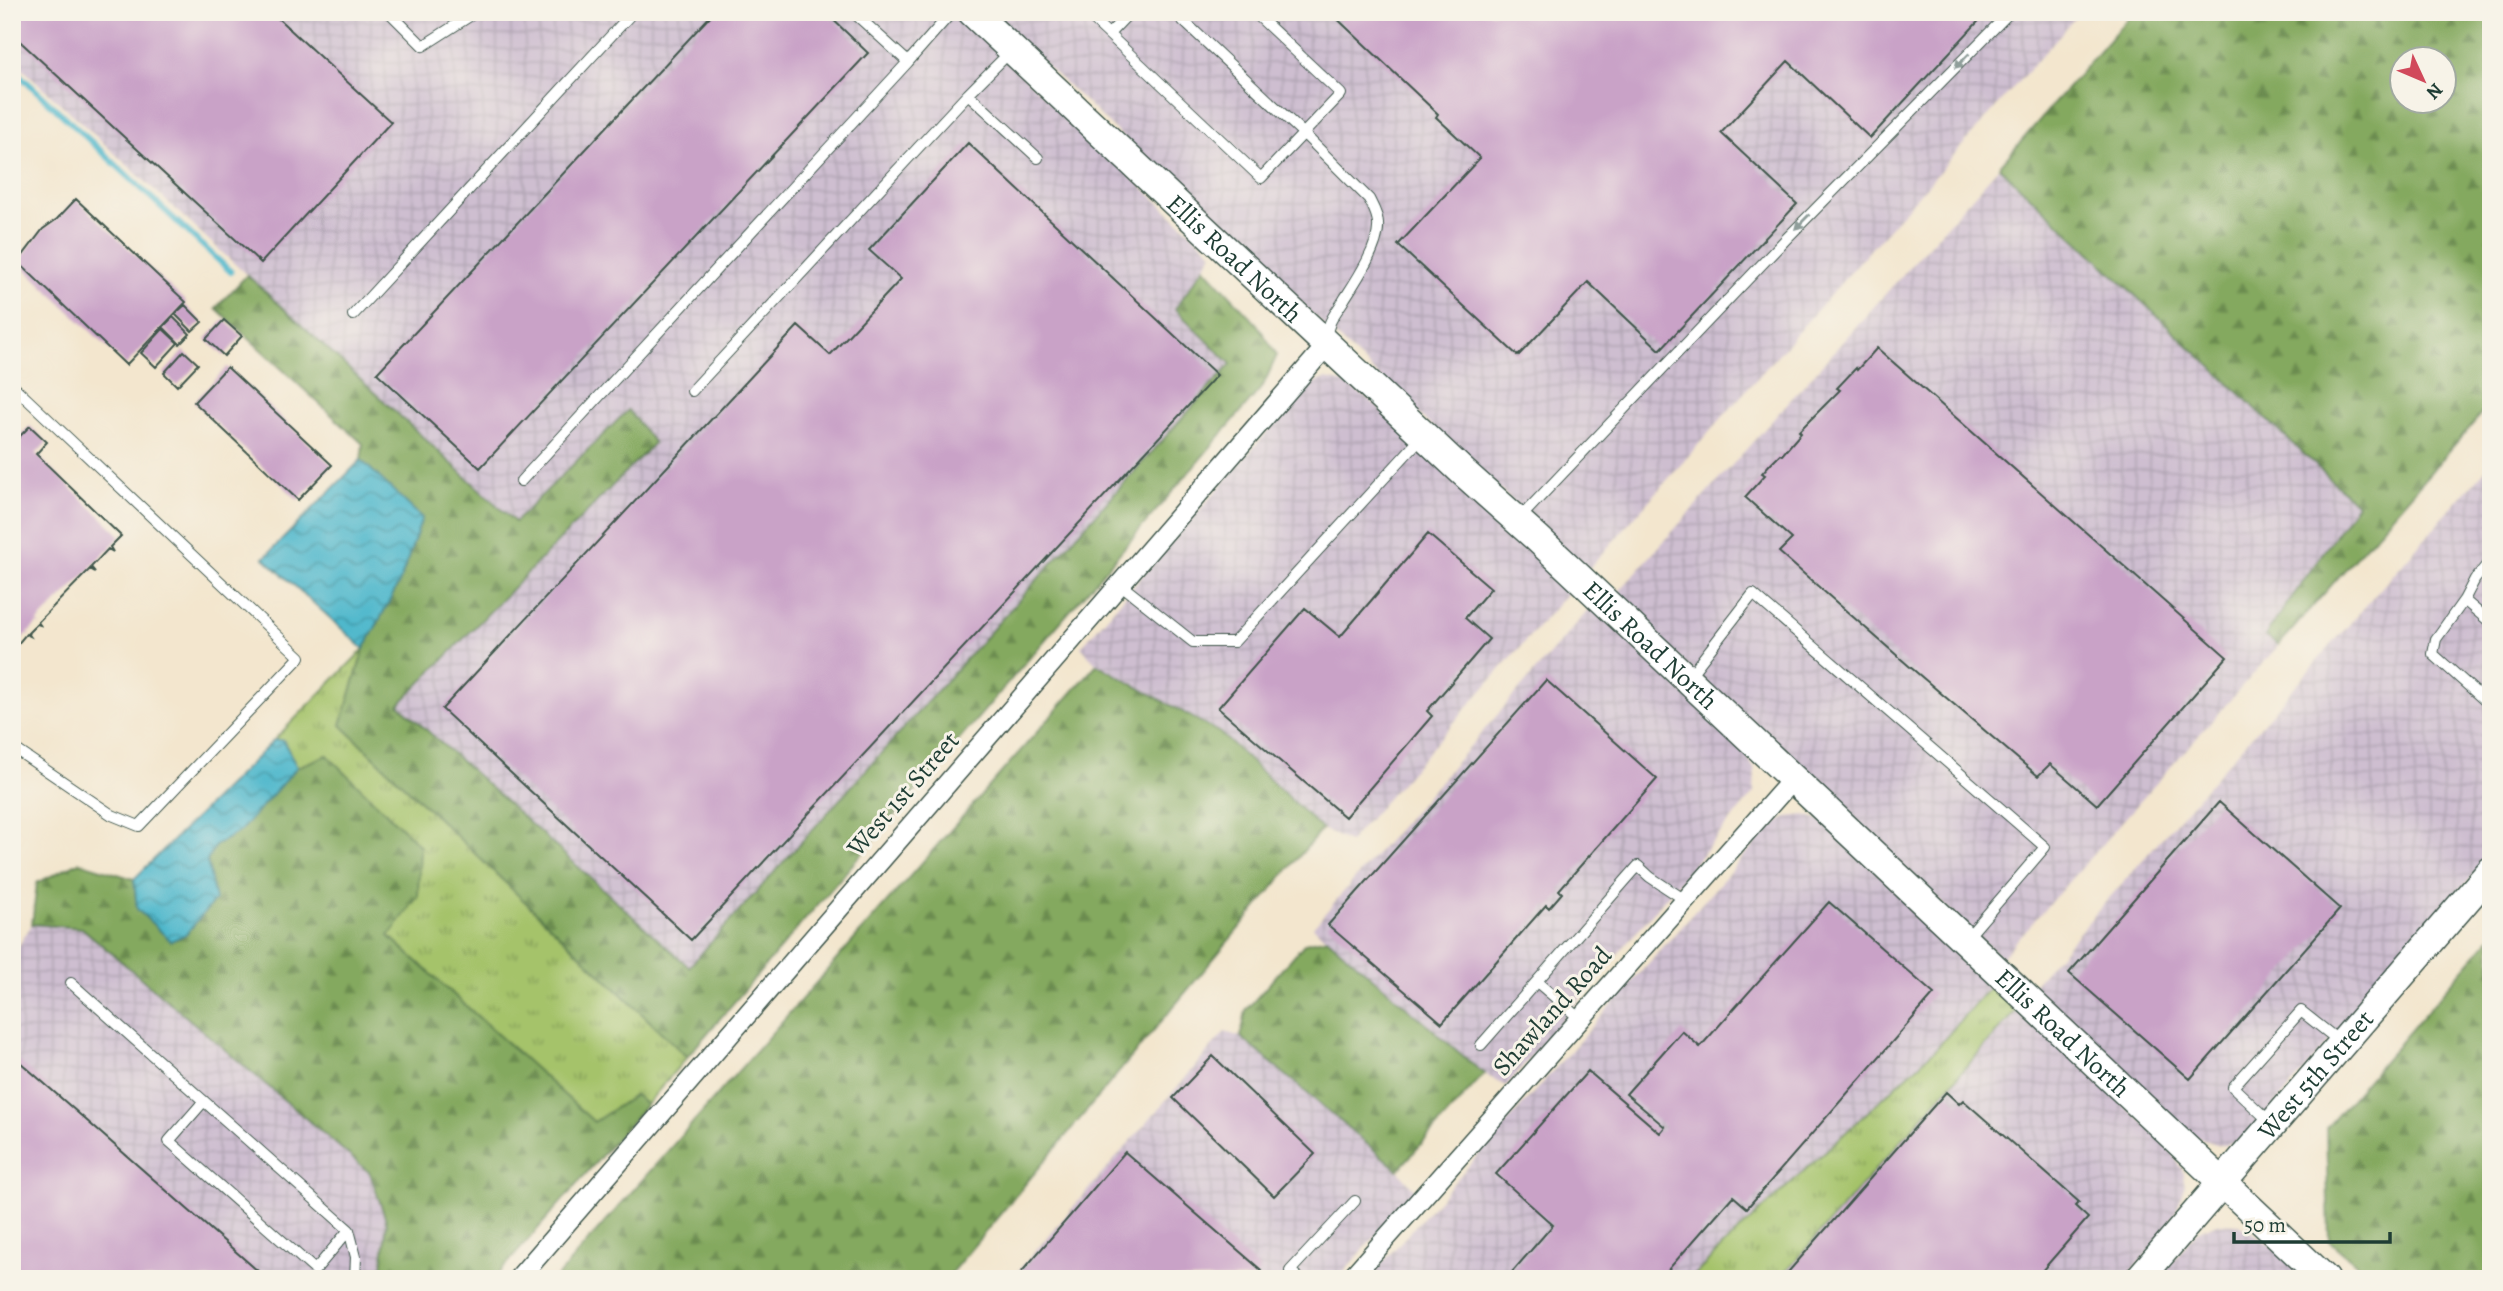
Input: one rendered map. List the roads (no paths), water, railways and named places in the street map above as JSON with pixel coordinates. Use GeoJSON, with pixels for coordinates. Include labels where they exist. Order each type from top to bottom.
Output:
{"type":"FeatureCollection","features":[{"type":"Feature","properties":{"kind":"street","name":"Ellis Road North"},"geometry":{"type":"LineString","coordinates":[[972,12],[2325,1279]]}},
{"type":"Feature","properties":{"kind":"street","name":"West 1st Street"},"geometry":{"type":"LineString","coordinates":[[518,1279],[1328,344]]}},
{"type":"Feature","properties":{"kind":"street","name":"Shawland Road"},"geometry":{"type":"LineString","coordinates":[[1350,1279],[1793,779]]}},
{"type":"Feature","properties":{"kind":"street","name":"West 5th Street"},"geometry":{"type":"LineString","coordinates":[[2139,1279],[2491,871]]}},
{"type":"Feature","properties":{"kind":"lane"},"geometry":{"type":"LineString","coordinates":[[389,12],[424,46],[476,12]]}},
{"type":"Feature","properties":{"kind":"lane"},"geometry":{"type":"LineString","coordinates":[[353,315],[633,12]]}},
{"type":"Feature","properties":{"kind":"lane"},"geometry":{"type":"LineString","coordinates":[[853,12],[908,62]]}},
{"type":"Feature","properties":{"kind":"lane"},"geometry":{"type":"LineString","coordinates":[[521,481],[951,12]]}},
{"type":"Feature","properties":{"kind":"lane"},"geometry":{"type":"LineString","coordinates":[[1085,12],[1261,178],[1341,94],[1254,12]]}},
{"type":"Feature","properties":{"kind":"lane"},"geometry":{"type":"LineString","coordinates":[[1109,34],[1130,12]]}},
{"type":"Feature","properties":{"kind":"lane"},"geometry":{"type":"LineString","coordinates":[[1174,12],[1303,133],[1368,199],[1376,212],[1379,226],[1376,241],[1345,299],[1330,320],[1328,344]]}},
{"type":"Feature","properties":{"kind":"lane"},"geometry":{"type":"LineString","coordinates":[[1517,521],[1786,239],[2011,12]]}},
{"type":"Feature","properties":{"kind":"lane"},"geometry":{"type":"LineString","coordinates":[[692,391],[1012,50]]}},
{"type":"Feature","properties":{"kind":"lane"},"geometry":{"type":"LineString","coordinates":[[968,94],[1038,158]]}},
{"type":"Feature","properties":{"kind":"lane"},"geometry":{"type":"LineString","coordinates":[[12,385],[300,657],[139,826],[112,815],[12,747]]}},
{"type":"Feature","properties":{"kind":"lane"},"geometry":{"type":"LineString","coordinates":[[1120,584],[1193,642],[1234,642],[1424,435]]}},
{"type":"Feature","properties":{"kind":"lane"},"geometry":{"type":"LineString","coordinates":[[2491,560],[2475,579],[2464,600],[2436,639],[2433,654],[2491,706]]}},
{"type":"Feature","properties":{"kind":"lane"},"geometry":{"type":"LineString","coordinates":[[1687,680],[1754,594],[2045,847],[1964,941]]}},
{"type":"Feature","properties":{"kind":"lane"},"geometry":{"type":"LineString","coordinates":[[2464,600],[2491,623]]}},
{"type":"Feature","properties":{"kind":"lane"},"geometry":{"type":"LineString","coordinates":[[1481,1045],[1638,866],[1685,900]]}},
{"type":"Feature","properties":{"kind":"lane"},"geometry":{"type":"LineString","coordinates":[[71,982],[349,1230],[356,1257],[355,1279]]}},
{"type":"Feature","properties":{"kind":"lane"},"geometry":{"type":"LineString","coordinates":[[1537,982],[1580,1019]]}},
{"type":"Feature","properties":{"kind":"lane"},"geometry":{"type":"LineString","coordinates":[[2272,1125],[2233,1087],[2301,1011],[2342,1044]]}},
{"type":"Feature","properties":{"kind":"lane"},"geometry":{"type":"LineString","coordinates":[[204,1101],[169,1141],[315,1270],[349,1230]]}},
{"type":"Feature","properties":{"kind":"lane"},"geometry":{"type":"LineString","coordinates":[[1300,1279],[1290,1271],[1355,1201]]}},
{"type":"Feature","properties":{"kind":"water"},"geometry":{"type":"Polygon","coordinates":[[[361,460],[422,518],[400,581],[364,649],[264,558],[361,460]]]}},
{"type":"Feature","properties":{"kind":"water"},"geometry":{"type":"Polygon","coordinates":[[[274,740],[283,740],[297,767],[240,831],[215,846],[207,861],[215,900],[186,934],[171,941],[137,909],[134,879],[274,740]]]}},
{"type":"Feature","properties":{"kind":"waterway"},"geometry":{"type":"LineString","coordinates":[[12,68],[231,272]]}}]}
